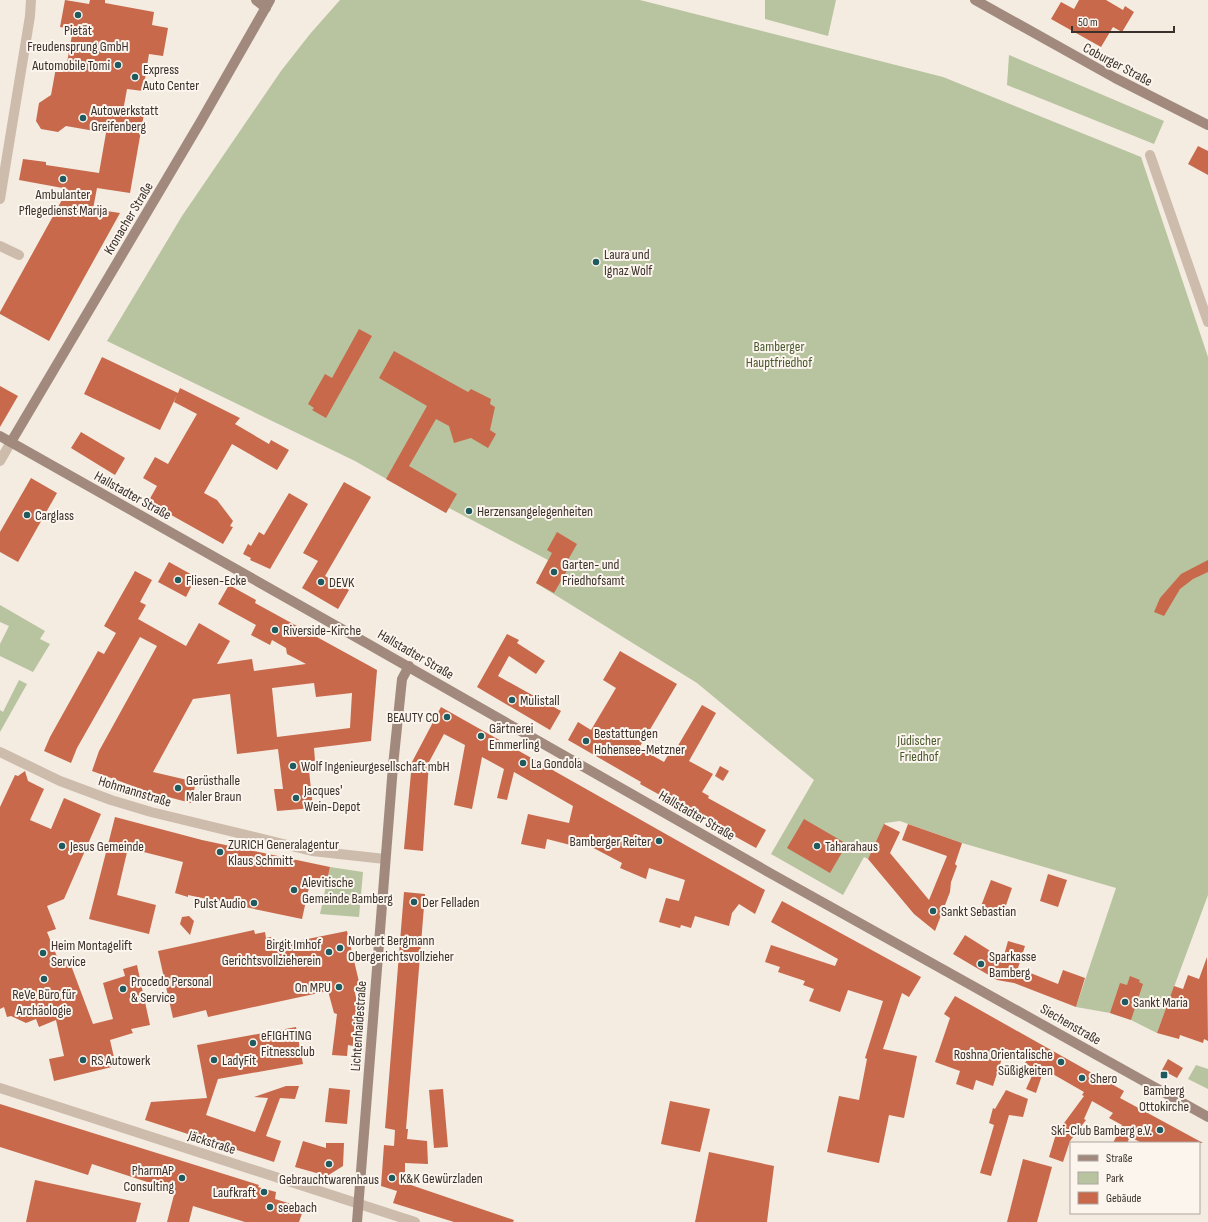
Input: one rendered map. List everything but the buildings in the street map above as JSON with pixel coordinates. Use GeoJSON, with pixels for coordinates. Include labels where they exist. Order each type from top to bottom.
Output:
{"type":"FeatureCollection","features":[{"type":"Feature","properties":{"kind":"main road","name":"Kronacher Straße"},"geometry":{"type":"LineString","coordinates":[[11,442],[201,121],[268,4],[256,0]]}},
{"type":"Feature","properties":{"kind":"main road","name":"Coburger Straße"},"geometry":{"type":"LineString","coordinates":[[975,0],[1128,85],[1208,125]]}},
{"type":"Feature","properties":{"kind":"main road","name":"Hallstadter Straße"},"geometry":{"type":"LineString","coordinates":[[0,436],[409,666],[488,713],[919,956]]}},
{"type":"Feature","properties":{"kind":"main road","name":"Lichtenhaidestraße"},"geometry":{"type":"LineString","coordinates":[[357,1222],[385,860],[402,679],[409,666]]}},
{"type":"Feature","properties":{"kind":"main road","name":"Siechenstraße"},"geometry":{"type":"LineString","coordinates":[[919,956],[1208,1117]]}},
{"type":"Feature","properties":{"kind":"street"},"geometry":{"type":"LineString","coordinates":[[0,198],[30,16],[31,0]]}},
{"type":"Feature","properties":{"kind":"street"},"geometry":{"type":"LineString","coordinates":[[1150,155],[1208,322]]}},
{"type":"Feature","properties":{"kind":"street"},"geometry":{"type":"LineString","coordinates":[[0,246],[19,254]]}},
{"type":"Feature","properties":{"kind":"street"},"geometry":{"type":"LineString","coordinates":[[0,461],[11,442]]}},
{"type":"Feature","properties":{"kind":"street","name":"Hohmannstraße"},"geometry":{"type":"LineString","coordinates":[[0,752],[60,781],[111,800],[151,812],[304,849],[385,860]]}},
{"type":"Feature","properties":{"kind":"street","name":"Jäckstraße"},"geometry":{"type":"LineString","coordinates":[[0,1088],[415,1222]]}},
{"type":"Feature","properties":{"kind":"green space","name":"Bamberger Hauptfriedhof"},"geometry":{"type":"Polygon","coordinates":[[[340,0],[640,0],[943,77],[1141,157],[1208,357],[1208,895],[1157,1033],[1131,1020],[1110,1013],[1076,1007],[1116,888],[962,843],[900,821],[885,823],[868,859],[864,857],[843,895],[771,854],[814,780],[697,683],[536,583],[548,560],[449,508],[446,513],[355,461],[107,341],[182,216],[281,71],[310,34],[340,0]]]}},
{"type":"Feature","properties":{"kind":"green space"},"geometry":{"type":"Polygon","coordinates":[[[765,0],[836,0],[828,36],[765,19],[765,0]]]}},
{"type":"Feature","properties":{"kind":"green space"},"geometry":{"type":"Polygon","coordinates":[[[1009,55],[1164,121],[1154,144],[1007,85],[1009,55]]]}},
{"type":"Feature","properties":{"kind":"green space"},"geometry":{"type":"Polygon","coordinates":[[[0,605],[45,631],[40,639],[50,644],[33,672],[0,656],[0,644],[9,626],[0,622],[0,605]]]}},
{"type":"Feature","properties":{"kind":"green space"},"geometry":{"type":"Polygon","coordinates":[[[19,680],[27,684],[0,732],[0,710],[3,712],[19,680]]]}},
{"type":"Feature","properties":{"kind":"green space"},"geometry":{"type":"Polygon","coordinates":[[[330,867],[363,872],[359,917],[320,914],[330,867]]]}},
{"type":"Feature","properties":{"kind":"green space"},"geometry":{"type":"Polygon","coordinates":[[[1196,1065],[1208,1069],[1208,1089],[1188,1079],[1196,1065]]]}},
{"type":"Feature","properties":{"kind":"place","name":"Pietät Freudensprung GmbH"},"geometry":{"type":"Point","coordinates":[78,15]}},
{"type":"Feature","properties":{"kind":"place","name":"Automobile Tomi"},"geometry":{"type":"Point","coordinates":[118,65]}},
{"type":"Feature","properties":{"kind":"place","name":"Express Auto Center"},"geometry":{"type":"Point","coordinates":[135,77]}},
{"type":"Feature","properties":{"kind":"place","name":"Autowerkstatt Greifenberg"},"geometry":{"type":"Point","coordinates":[83,118]}},
{"type":"Feature","properties":{"kind":"place","name":"Ambulanter Pflegedienst Marija"},"geometry":{"type":"Point","coordinates":[63,179]}},
{"type":"Feature","properties":{"kind":"place","name":"Laura und Ignaz Wolf"},"geometry":{"type":"Point","coordinates":[596,262]}},
{"type":"Feature","properties":{"kind":"place","name":"Herzensangelegenheiten"},"geometry":{"type":"Point","coordinates":[469,511]}},
{"type":"Feature","properties":{"kind":"place","name":"Carglass"},"geometry":{"type":"Point","coordinates":[27,515]}},
{"type":"Feature","properties":{"kind":"place","name":"Garten- und Friedhofsamt"},"geometry":{"type":"Point","coordinates":[554,572]}},
{"type":"Feature","properties":{"kind":"place","name":"Fliesen-Ecke"},"geometry":{"type":"Point","coordinates":[178,580]}},
{"type":"Feature","properties":{"kind":"place","name":"DEVK"},"geometry":{"type":"Point","coordinates":[321,582]}},
{"type":"Feature","properties":{"kind":"place","name":"Riverside-Kirche"},"geometry":{"type":"Point","coordinates":[275,630]}},
{"type":"Feature","properties":{"kind":"place","name":"Mulistall"},"geometry":{"type":"Point","coordinates":[512,700]}},
{"type":"Feature","properties":{"kind":"place","name":"BEAUTY CO"},"geometry":{"type":"Point","coordinates":[447,717]}},
{"type":"Feature","properties":{"kind":"place","name":"Gärtnerei Emmerling"},"geometry":{"type":"Point","coordinates":[481,736]}},
{"type":"Feature","properties":{"kind":"place","name":"Bestattungen Hohensee-Metzner"},"geometry":{"type":"Point","coordinates":[586,741]}},
{"type":"Feature","properties":{"kind":"place","name":"La Gondola"},"geometry":{"type":"Point","coordinates":[523,763]}},
{"type":"Feature","properties":{"kind":"place","name":"Wolf Ingenieurgesellschaft mbH"},"geometry":{"type":"Point","coordinates":[293,766]}},
{"type":"Feature","properties":{"kind":"place","name":"Gerüsthalle Maler Braun"},"geometry":{"type":"Point","coordinates":[178,788]}},
{"type":"Feature","properties":{"kind":"place","name":"Jacques' Wein-Depot"},"geometry":{"type":"Point","coordinates":[296,798]}},
{"type":"Feature","properties":{"kind":"place","name":"Bamberger Reiter"},"geometry":{"type":"Point","coordinates":[659,841]}},
{"type":"Feature","properties":{"kind":"place","name":"Jesus Gemeinde"},"geometry":{"type":"Point","coordinates":[62,846]}},
{"type":"Feature","properties":{"kind":"place","name":"Taharahaus"},"geometry":{"type":"Point","coordinates":[817,846]}},
{"type":"Feature","properties":{"kind":"place","name":"ZURICH Generalagentur Klaus Schmitt"},"geometry":{"type":"Point","coordinates":[220,852]}},
{"type":"Feature","properties":{"kind":"place","name":"Alevitische Gemeinde Bamberg"},"geometry":{"type":"Point","coordinates":[294,890]}},
{"type":"Feature","properties":{"kind":"place","name":"Der Felladen"},"geometry":{"type":"Point","coordinates":[414,902]}},
{"type":"Feature","properties":{"kind":"place","name":"Pulst Audio"},"geometry":{"type":"Point","coordinates":[254,903]}},
{"type":"Feature","properties":{"kind":"place","name":"Sankt Sebastian"},"geometry":{"type":"Point","coordinates":[933,911]}},
{"type":"Feature","properties":{"kind":"place","name":"Norbert Bergmann Obergerichtsvollzieher"},"geometry":{"type":"Point","coordinates":[340,948]}},
{"type":"Feature","properties":{"kind":"place","name":"Birgit Imhof Gerichtsvollzieherein"},"geometry":{"type":"Point","coordinates":[329,952]}},
{"type":"Feature","properties":{"kind":"place","name":"Heim Montagelift Service"},"geometry":{"type":"Point","coordinates":[43,953]}},
{"type":"Feature","properties":{"kind":"place","name":"Sparkasse Bamberg"},"geometry":{"type":"Point","coordinates":[981,964]}},
{"type":"Feature","properties":{"kind":"place","name":"ReVe Büro für Archäologie"},"geometry":{"type":"Point","coordinates":[44,979]}},
{"type":"Feature","properties":{"kind":"place","name":"On MPU"},"geometry":{"type":"Point","coordinates":[339,987]}},
{"type":"Feature","properties":{"kind":"place","name":"Procedo Personal & Service"},"geometry":{"type":"Point","coordinates":[123,989]}},
{"type":"Feature","properties":{"kind":"place","name":"Sankt Maria"},"geometry":{"type":"Point","coordinates":[1125,1002]}},
{"type":"Feature","properties":{"kind":"place","name":"eFIGHTING Fitnessclub"},"geometry":{"type":"Point","coordinates":[253,1043]}},
{"type":"Feature","properties":{"kind":"place","name":"RS Autowerk"},"geometry":{"type":"Point","coordinates":[83,1060]}},
{"type":"Feature","properties":{"kind":"place","name":"LadyFit"},"geometry":{"type":"Point","coordinates":[214,1060]}},
{"type":"Feature","properties":{"kind":"place","name":"Roshna Orientalische Süßigkeiten"},"geometry":{"type":"Point","coordinates":[1061,1062]}},
{"type":"Feature","properties":{"kind":"place","name":"Bamberg Ottokirche"},"geometry":{"type":"Point","coordinates":[1164,1075]}},
{"type":"Feature","properties":{"kind":"place","name":"Shero"},"geometry":{"type":"Point","coordinates":[1082,1078]}},
{"type":"Feature","properties":{"kind":"place","name":"Ski-Club Bamberg e.V."},"geometry":{"type":"Point","coordinates":[1160,1130]}},
{"type":"Feature","properties":{"kind":"place","name":"Gebrauchtwarenhaus"},"geometry":{"type":"Point","coordinates":[329,1164]}},
{"type":"Feature","properties":{"kind":"place","name":"PharmAP Consulting"},"geometry":{"type":"Point","coordinates":[182,1178]}},
{"type":"Feature","properties":{"kind":"place","name":"K&K Gewürzladen"},"geometry":{"type":"Point","coordinates":[392,1178]}},
{"type":"Feature","properties":{"kind":"place","name":"Laufkraft"},"geometry":{"type":"Point","coordinates":[264,1192]}},
{"type":"Feature","properties":{"kind":"place","name":"seebach"},"geometry":{"type":"Point","coordinates":[270,1207]}},
{"type":"Feature","properties":{"kind":"park label","name":"Jüdischer Friedhof"},"geometry":{"type":"Point","coordinates":[919,748]}}]}
